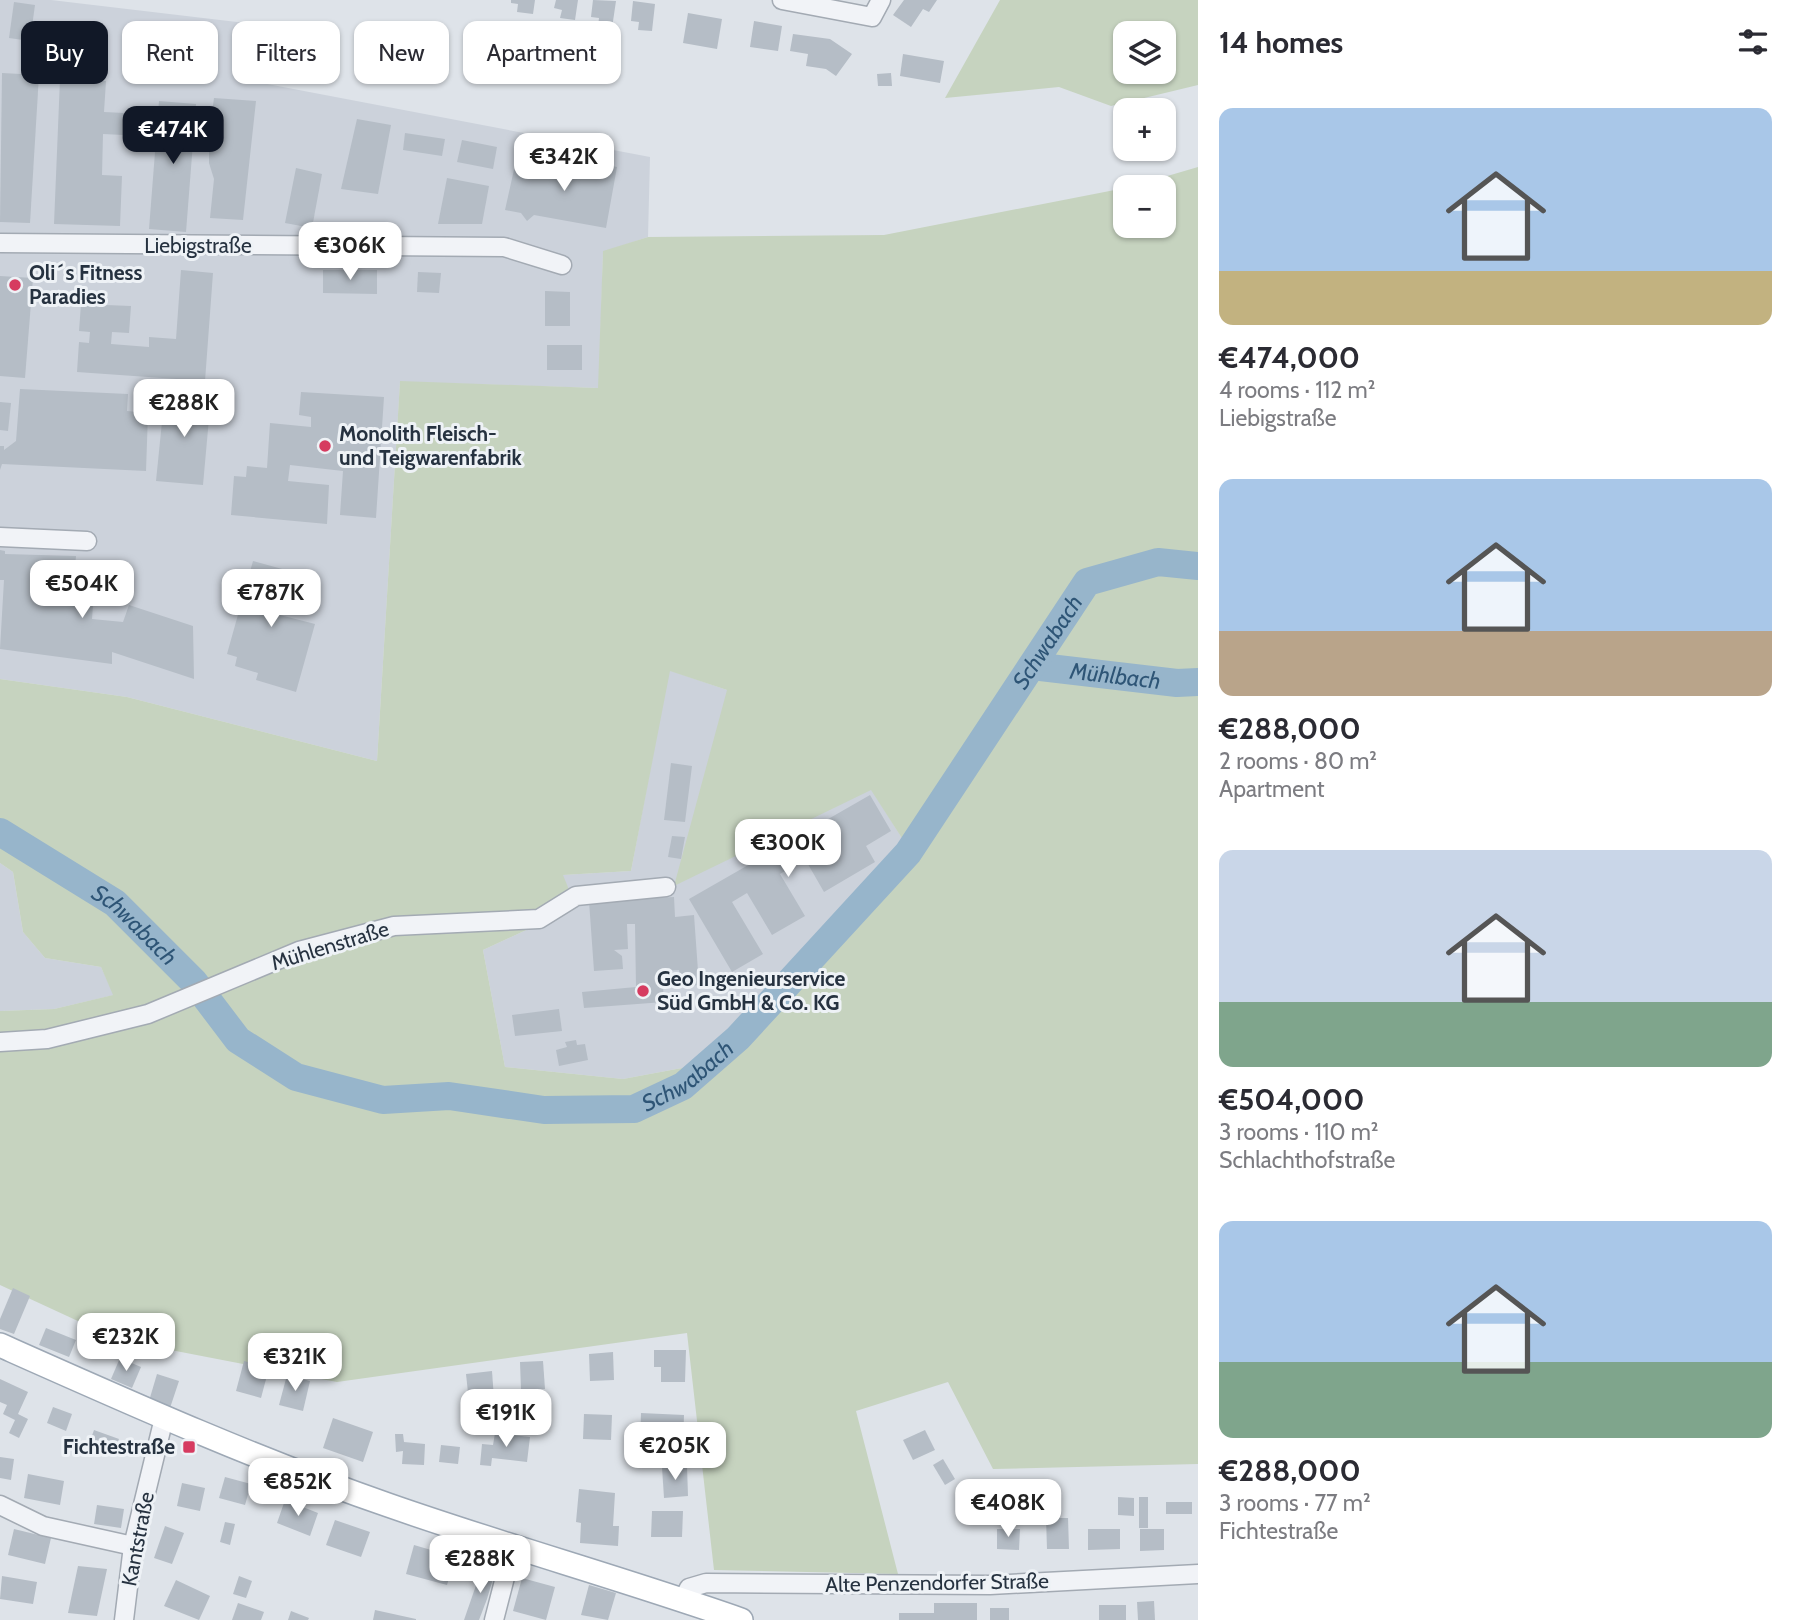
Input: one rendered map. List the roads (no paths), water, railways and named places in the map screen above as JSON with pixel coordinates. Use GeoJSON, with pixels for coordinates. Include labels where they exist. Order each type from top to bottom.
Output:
{"type":"FeatureCollection","features":[{"type":"Feature","properties":{"kind":"main road"},"geometry":{"type":"LineString","coordinates":[[0,1345],[164,1418],[374,1500],[741,1620]]}},
{"type":"Feature","properties":{"kind":"street"},"geometry":{"type":"LineString","coordinates":[[782,0],[872,17],[881,0]]}},
{"type":"Feature","properties":{"kind":"street","name":"Liebigstraße"},"geometry":{"type":"LineString","coordinates":[[0,243],[504,247],[562,265]]}},
{"type":"Feature","properties":{"kind":"street"},"geometry":{"type":"LineString","coordinates":[[0,537],[87,541]]}},
{"type":"Feature","properties":{"kind":"street","name":"Mühlenstraße"},"geometry":{"type":"LineString","coordinates":[[0,1042],[47,1040],[148,1014],[299,951],[394,926],[538,919],[576,896],[666,887]]}},
{"type":"Feature","properties":{"kind":"street","name":"Kantstraße"},"geometry":{"type":"LineString","coordinates":[[124,1620],[133,1546],[164,1418]]}},
{"type":"Feature","properties":{"kind":"street"},"geometry":{"type":"LineString","coordinates":[[0,1506],[43,1526],[133,1546]]}},
{"type":"Feature","properties":{"kind":"street"},"geometry":{"type":"LineString","coordinates":[[494,1620],[513,1546]]}},
{"type":"Feature","properties":{"kind":"street","name":"Alte Penzendorfer Straße"},"geometry":{"type":"LineString","coordinates":[[683,1600],[689,1588],[706,1583],[990,1585],[1198,1574]]}},
{"type":"Feature","properties":{"kind":"waterway","name":"Schwabach"},"geometry":{"type":"LineString","coordinates":[[0,832],[115,903],[194,982],[238,1040],[296,1077],[383,1100],[449,1096],[544,1110],[634,1109],[683,1086],[738,1038],[908,853],[1087,582],[1158,562],[1198,566]]}},
{"type":"Feature","properties":{"kind":"waterway","name":"Mühlbach"},"geometry":{"type":"LineString","coordinates":[[1032,666],[1177,683],[1198,682]]}},
{"type":"Feature","properties":{"kind":"place","name":"Oli´s Fitness Paradies"},"geometry":{"type":"Point","coordinates":[15,285]}},
{"type":"Feature","properties":{"kind":"place","name":"Monolith Fleisch- und Teigwarenfabrik"},"geometry":{"type":"Point","coordinates":[325,446]}},
{"type":"Feature","properties":{"kind":"place","name":"Geo Ingenieurservice Süd GmbH & Co. KG"},"geometry":{"type":"Point","coordinates":[643,991]}},
{"type":"Feature","properties":{"kind":"place","name":"Fichtestraße"},"geometry":{"type":"Point","coordinates":[189,1447]}}]}
